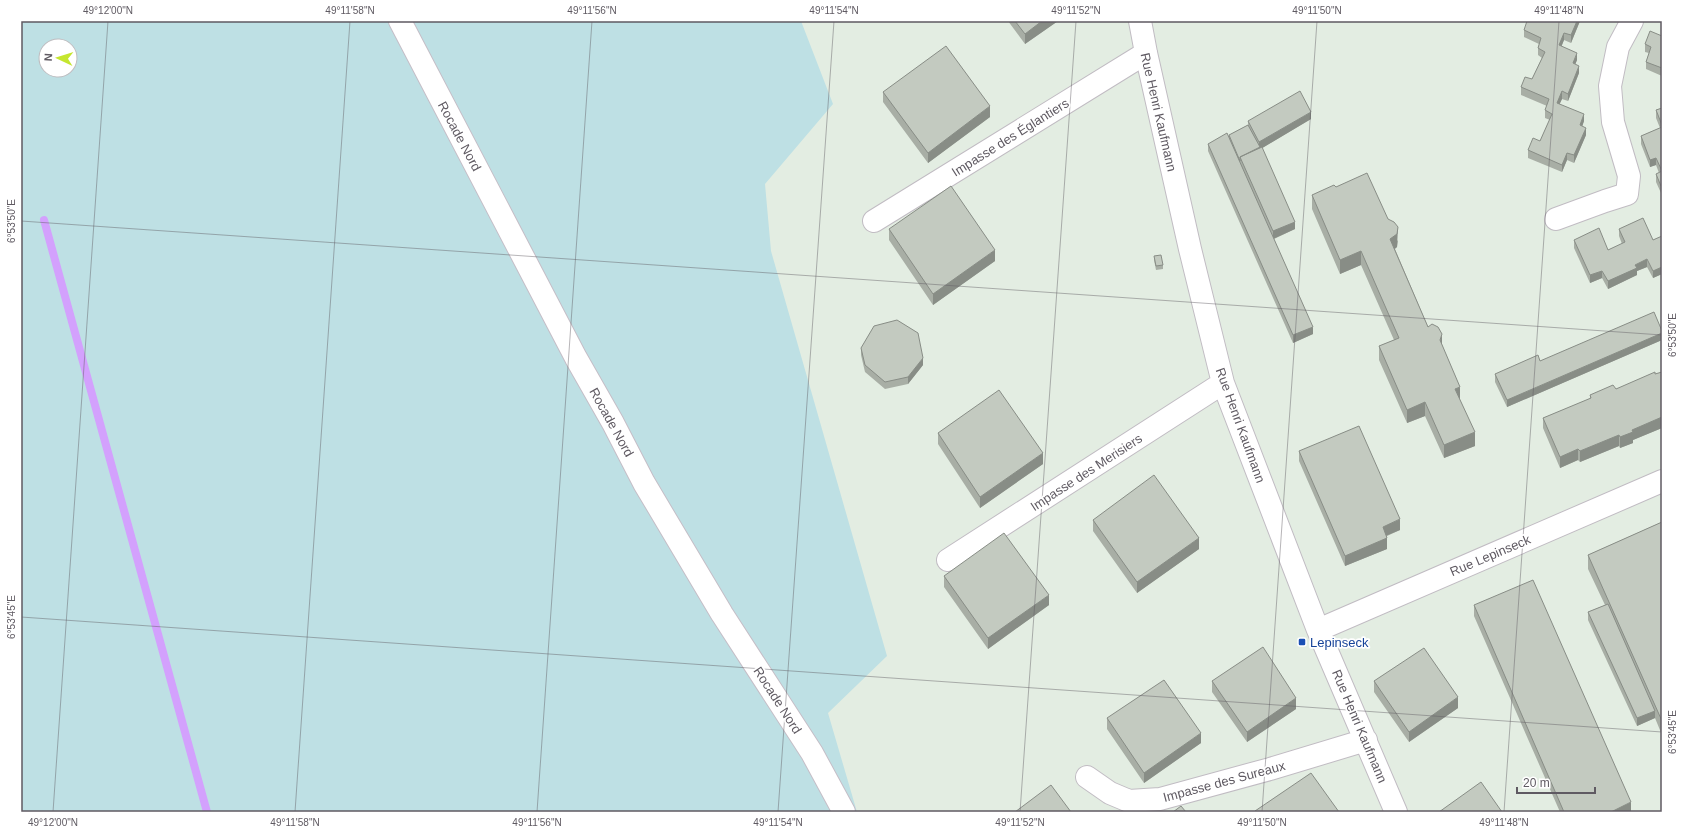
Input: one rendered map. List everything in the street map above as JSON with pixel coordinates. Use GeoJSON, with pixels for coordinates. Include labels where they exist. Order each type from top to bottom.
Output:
{"type":"FeatureCollection","features":[{"type":"Feature","properties":{"kind":"street","name":"Rocade Nord"},"geometry":{"type":"LineString","coordinates":[[400,21],[576,358],[613,423],[644,484],[722,614],[812,753],[844,812]]}},
{"type":"Feature","properties":{"kind":"street","name":"Rue Henri Kaufmann"},"geometry":{"type":"LineString","coordinates":[[1140,21],[1190,249],[1223,383],[1318,630],[1396,812]]}},
{"type":"Feature","properties":{"kind":"street"},"geometry":{"type":"LineString","coordinates":[[1556,219],[1604,200],[1627,194],[1629,176],[1613,122],[1610,86],[1618,47],[1632,21]]}},
{"type":"Feature","properties":{"kind":"street","name":"Impasse des Églantiers"},"geometry":{"type":"LineString","coordinates":[[874,221],[1146,53]]}},
{"type":"Feature","properties":{"kind":"street","name":"Impasse des Merisiers"},"geometry":{"type":"LineString","coordinates":[[948,560],[1223,383]]}},
{"type":"Feature","properties":{"kind":"street","name":"Rue Lepinseck"},"geometry":{"type":"LineString","coordinates":[[1318,630],[1662,481]]}},
{"type":"Feature","properties":{"kind":"street","name":"Impasse des Sureaux"},"geometry":{"type":"LineString","coordinates":[[1087,777],[1110,793],[1129,801],[1160,799],[1270,770],[1366,740]]}},
{"type":"Feature","properties":{"kind":"shaded area"},"geometry":{"type":"Polygon","coordinates":[[[21,21],[801,21],[833,104],[765,184],[771,251],[887,656],[828,713],[857,812],[21,812],[21,21]]]}},
{"type":"Feature","properties":{"kind":"building"},"geometry":{"type":"Polygon","coordinates":[[[1015,21],[1042,21],[1025,34],[1015,21]]]}},
{"type":"Feature","properties":{"kind":"building"},"geometry":{"type":"Polygon","coordinates":[[[1527,21],[1577,21],[1571,35],[1564,33],[1559,45],[1577,53],[1573,63],[1579,66],[1568,94],[1562,91],[1557,103],[1584,114],[1580,125],[1586,128],[1574,155],[1567,153],[1562,165],[1528,150],[1533,138],[1540,141],[1552,114],[1545,110],[1549,99],[1521,87],[1525,77],[1532,79],[1545,52],[1538,48],[1541,38],[1524,30],[1527,21]]]}},
{"type":"Feature","properties":{"kind":"building"},"geometry":{"type":"Polygon","coordinates":[[[1650,31],[1662,36],[1662,68],[1646,62],[1651,47],[1645,44],[1650,31]]]}},
{"type":"Feature","properties":{"kind":"building"},"geometry":{"type":"Polygon","coordinates":[[[946,46],[990,106],[928,153],[883,92],[946,46]]]}},
{"type":"Feature","properties":{"kind":"building"},"geometry":{"type":"Polygon","coordinates":[[[1300,91],[1311,112],[1259,142],[1248,121],[1300,91]]]}},
{"type":"Feature","properties":{"kind":"building"},"geometry":{"type":"Polygon","coordinates":[[[1662,108],[1662,125],[1656,110],[1662,108]]]}},
{"type":"Feature","properties":{"kind":"building"},"geometry":{"type":"Polygon","coordinates":[[[1248,125],[1260,147],[1240,157],[1240,161],[1229,135],[1248,125]]]}},
{"type":"Feature","properties":{"kind":"building"},"geometry":{"type":"Polygon","coordinates":[[[1662,127],[1662,171],[1656,158],[1650,160],[1641,136],[1662,127]]]}},
{"type":"Feature","properties":{"kind":"building"},"geometry":{"type":"Polygon","coordinates":[[[1227,133],[1313,327],[1293,335],[1208,144],[1227,133]]]}},
{"type":"Feature","properties":{"kind":"building"},"geometry":{"type":"Polygon","coordinates":[[[1262,147],[1295,222],[1273,231],[1240,157],[1262,147]]]}},
{"type":"Feature","properties":{"kind":"building"},"geometry":{"type":"Polygon","coordinates":[[[1662,171],[1662,185],[1661,186],[1656,174],[1662,171]]]}},
{"type":"Feature","properties":{"kind":"building"},"geometry":{"type":"Polygon","coordinates":[[[1367,173],[1388,219],[1394,222],[1398,227],[1397,234],[1390,239],[1428,327],[1432,324],[1438,327],[1442,334],[1440,340],[1460,387],[1455,389],[1475,432],[1444,445],[1425,402],[1407,410],[1379,346],[1399,338],[1361,251],[1340,260],[1312,195],[1334,185],[1336,187],[1367,173]]]}},
{"type":"Feature","properties":{"kind":"building"},"geometry":{"type":"Polygon","coordinates":[[[951,186],[995,250],[933,294],[889,229],[951,186]]]}},
{"type":"Feature","properties":{"kind":"building"},"geometry":{"type":"Polygon","coordinates":[[[1643,218],[1653,240],[1662,236],[1662,267],[1653,271],[1647,259],[1635,265],[1637,268],[1608,281],[1602,271],[1590,275],[1574,240],[1599,228],[1608,250],[1625,242],[1619,229],[1643,218]]]}},
{"type":"Feature","properties":{"kind":"building"},"geometry":{"type":"Polygon","coordinates":[[[1161,255],[1163,265],[1156,266],[1154,256],[1161,255]]]}},
{"type":"Feature","properties":{"kind":"building"},"geometry":{"type":"Polygon","coordinates":[[[1654,312],[1662,333],[1507,400],[1495,374],[1538,355],[1540,361],[1654,312]]]}},
{"type":"Feature","properties":{"kind":"building"},"geometry":{"type":"Polygon","coordinates":[[[897,320],[918,333],[923,358],[908,377],[885,382],[865,365],[861,348],[874,326],[897,320]]]}},
{"type":"Feature","properties":{"kind":"building"},"geometry":{"type":"Polygon","coordinates":[[[1655,372],[1655,374],[1662,372],[1662,417],[1632,430],[1633,432],[1620,437],[1619,435],[1580,451],[1578,449],[1560,457],[1543,418],[1591,398],[1590,395],[1613,385],[1616,389],[1655,372]]]}},
{"type":"Feature","properties":{"kind":"building"},"geometry":{"type":"Polygon","coordinates":[[[999,390],[1043,453],[980,497],[938,433],[999,390]]]}},
{"type":"Feature","properties":{"kind":"building"},"geometry":{"type":"Polygon","coordinates":[[[1359,426],[1400,519],[1383,527],[1387,538],[1345,556],[1299,451],[1359,426]]]}},
{"type":"Feature","properties":{"kind":"building"},"geometry":{"type":"Polygon","coordinates":[[[1154,475],[1199,538],[1137,582],[1093,520],[1154,475]]]}},
{"type":"Feature","properties":{"kind":"building"},"geometry":{"type":"Polygon","coordinates":[[[1662,522],[1662,721],[1588,555],[1662,522]]]}},
{"type":"Feature","properties":{"kind":"building"},"geometry":{"type":"Polygon","coordinates":[[[1004,533],[1049,595],[988,638],[944,576],[1004,533]]]}},
{"type":"Feature","properties":{"kind":"building"},"geometry":{"type":"Polygon","coordinates":[[[1533,580],[1631,802],[1611,812],[1564,812],[1474,605],[1533,580]]]}},
{"type":"Feature","properties":{"kind":"building"},"geometry":{"type":"Polygon","coordinates":[[[1608,604],[1655,711],[1637,718],[1588,612],[1608,604]]]}},
{"type":"Feature","properties":{"kind":"building"},"geometry":{"type":"Polygon","coordinates":[[[1263,647],[1296,698],[1247,732],[1212,681],[1263,647]]]}},
{"type":"Feature","properties":{"kind":"building"},"geometry":{"type":"Polygon","coordinates":[[[1424,648],[1458,697],[1409,732],[1374,681],[1424,648]]]}},
{"type":"Feature","properties":{"kind":"building"},"geometry":{"type":"Polygon","coordinates":[[[1164,680],[1201,733],[1144,773],[1107,718],[1164,680]]]}},
{"type":"Feature","properties":{"kind":"building"},"geometry":{"type":"Polygon","coordinates":[[[1311,773],[1339,812],[1255,812],[1255,811],[1311,773]]]}},
{"type":"Feature","properties":{"kind":"building"},"geometry":{"type":"Polygon","coordinates":[[[1481,782],[1502,812],[1439,812],[1481,782]]]}},
{"type":"Feature","properties":{"kind":"building"},"geometry":{"type":"Polygon","coordinates":[[[1051,785],[1071,812],[1015,812],[1051,785]]]}},
{"type":"Feature","properties":{"kind":"building"},"geometry":{"type":"Polygon","coordinates":[[[1181,806],[1186,812],[1173,812],[1181,806]]]}},
{"type":"Feature","properties":{"kind":"waterway"},"geometry":{"type":"LineString","coordinates":[[44,220],[207,812]]}},
{"type":"Feature","properties":{"kind":"place","name":"Lepinseck"},"geometry":{"type":"Point","coordinates":[1302,642]}}]}
